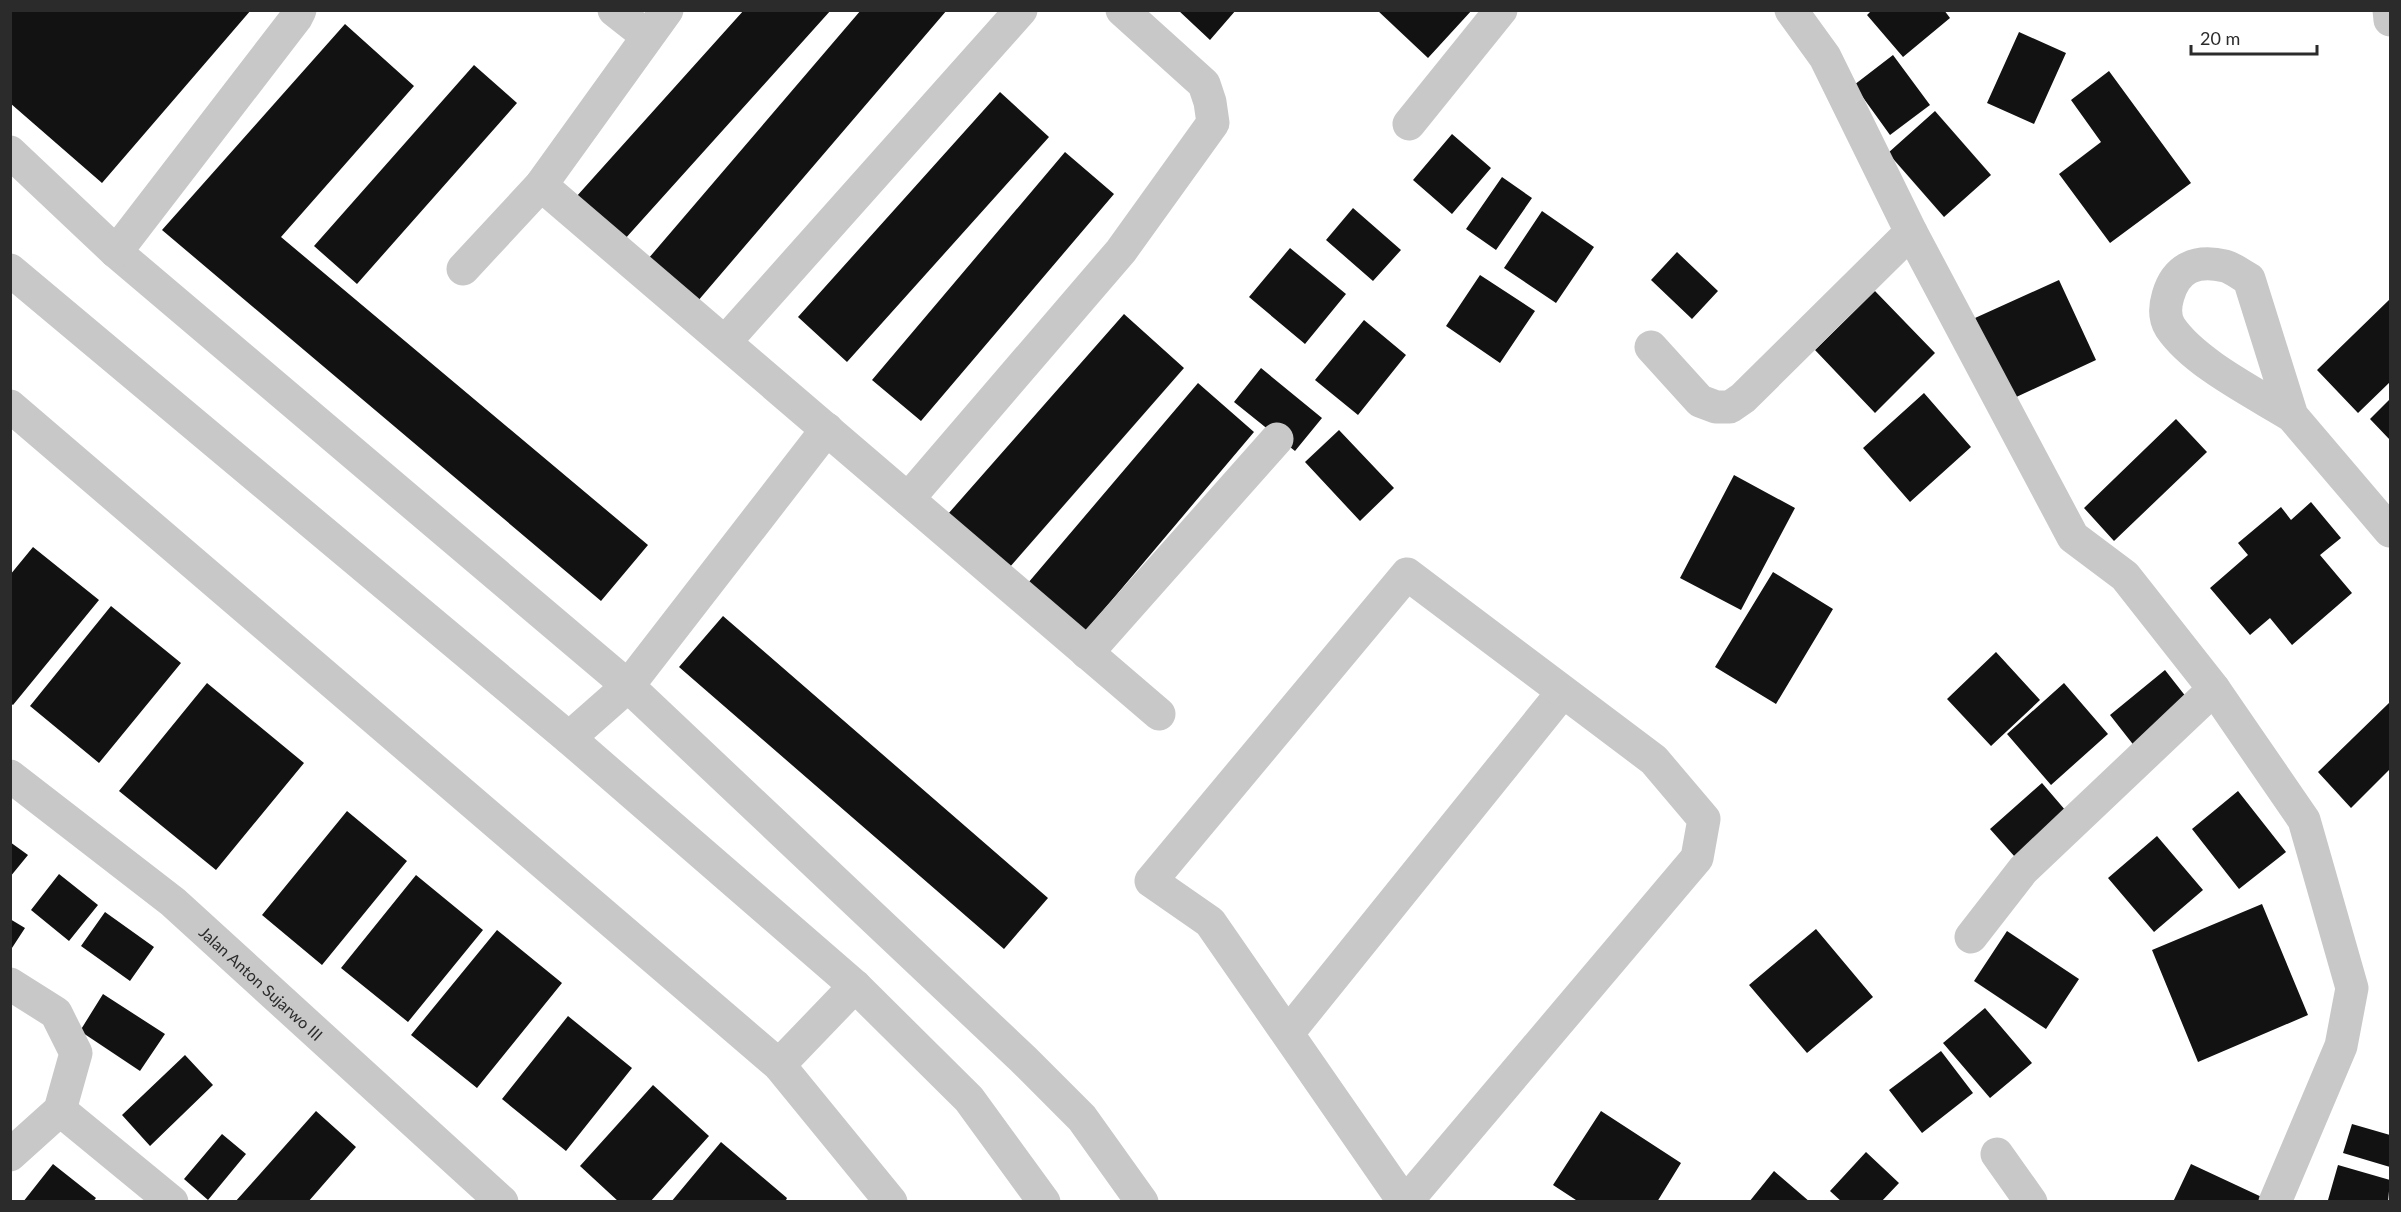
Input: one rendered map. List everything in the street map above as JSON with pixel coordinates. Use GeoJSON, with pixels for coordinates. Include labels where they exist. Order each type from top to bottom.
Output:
{"type":"FeatureCollection","features":[{"type":"Feature","properties":{"kind":"street"},"geometry":{"type":"LineString","coordinates":[[116,252],[297,18],[300,10]]}},
{"type":"Feature","properties":{"kind":"street"},"geometry":{"type":"LineString","coordinates":[[614,10],[647,36]]}},
{"type":"Feature","properties":{"kind":"street"},"geometry":{"type":"LineString","coordinates":[[463,269],[541,185],[667,10]]}},
{"type":"Feature","properties":{"kind":"street"},"geometry":{"type":"LineString","coordinates":[[725,342],[1021,10]]}},
{"type":"Feature","properties":{"kind":"street"},"geometry":{"type":"LineString","coordinates":[[908,499],[1121,251],[1213,123],[1204,84],[1122,10]]}},
{"type":"Feature","properties":{"kind":"street"},"geometry":{"type":"LineString","coordinates":[[1409,124],[1501,10]]}},
{"type":"Feature","properties":{"kind":"street"},"geometry":{"type":"LineString","coordinates":[[1791,10],[1825,57],[1911,232],[2073,537],[2125,576],[2214,689],[2304,820],[2352,988],[2341,1046],[2275,1202]]}},
{"type":"Feature","properties":{"kind":"street"},"geometry":{"type":"LineString","coordinates":[[2389,10],[2391,20]]}},
{"type":"Feature","properties":{"kind":"street"},"geometry":{"type":"LineString","coordinates":[[10,152],[116,252],[628,686],[1082,1118],[1142,1202]]}},
{"type":"Feature","properties":{"kind":"street"},"geometry":{"type":"LineString","coordinates":[[541,185],[1159,714]]}},
{"type":"Feature","properties":{"kind":"street"},"geometry":{"type":"LineString","coordinates":[[1651,347],[1700,401],[1716,407],[1730,407],[1743,398],[1911,232]]}},
{"type":"Feature","properties":{"kind":"street"},"geometry":{"type":"LineString","coordinates":[[2292,416],[2249,279],[2227,266],[2209,264],[2184,269],[2175,276],[2166,299],[2165,314],[2170,327],[2199,358],[2292,416],[2391,531]]}},
{"type":"Feature","properties":{"kind":"street"},"geometry":{"type":"LineString","coordinates":[[10,270],[569,738],[855,986],[969,1099],[1044,1202]]}},
{"type":"Feature","properties":{"kind":"street"},"geometry":{"type":"LineString","coordinates":[[10,406],[779,1065],[891,1202]]}},
{"type":"Feature","properties":{"kind":"street"},"geometry":{"type":"LineString","coordinates":[[569,738],[628,686],[827,429]]}},
{"type":"Feature","properties":{"kind":"street"},"geometry":{"type":"LineString","coordinates":[[1087,653],[1277,439]]}},
{"type":"Feature","properties":{"kind":"street"},"geometry":{"type":"LineString","coordinates":[[1407,574],[1562,693],[1654,760],[1704,819],[1697,858],[1405,1202],[1288,1033],[1210,922],[1151,881],[1407,574]]}},
{"type":"Feature","properties":{"kind":"street"},"geometry":{"type":"LineString","coordinates":[[1971,938],[2022,870],[2214,689]]}},
{"type":"Feature","properties":{"kind":"street"},"geometry":{"type":"LineString","coordinates":[[1288,1033],[1562,693]]}},
{"type":"Feature","properties":{"kind":"street","name":"Jalan Anton Sujarwo III"},"geometry":{"type":"LineString","coordinates":[[10,776],[173,902],[502,1202]]}},
{"type":"Feature","properties":{"kind":"street"},"geometry":{"type":"LineString","coordinates":[[10,984],[56,1013],[76,1053],[60,1110],[10,1155]]}},
{"type":"Feature","properties":{"kind":"street"},"geometry":{"type":"LineString","coordinates":[[779,1065],[855,986]]}},
{"type":"Feature","properties":{"kind":"street"},"geometry":{"type":"LineString","coordinates":[[60,1110],[172,1202]]}},
{"type":"Feature","properties":{"kind":"street"},"geometry":{"type":"LineString","coordinates":[[1997,1154],[2031,1202]]}},
{"type":"Feature","properties":{"kind":"building"},"geometry":{"type":"Polygon","coordinates":[[[10,10],[251,10],[102,183],[10,103],[10,10]]]}},
{"type":"Feature","properties":{"kind":"building"},"geometry":{"type":"Polygon","coordinates":[[[744,10],[831,10],[624,240],[576,197],[744,10]]]}},
{"type":"Feature","properties":{"kind":"building"},"geometry":{"type":"Polygon","coordinates":[[[861,10],[947,10],[697,302],[648,259],[861,10]]]}},
{"type":"Feature","properties":{"kind":"building"},"geometry":{"type":"Polygon","coordinates":[[[1178,10],[1236,10],[1210,40],[1178,10]]]}},
{"type":"Feature","properties":{"kind":"building"},"geometry":{"type":"Polygon","coordinates":[[[1377,10],[1472,10],[1428,58],[1377,10]]]}},
{"type":"Feature","properties":{"kind":"building"},"geometry":{"type":"Polygon","coordinates":[[[1872,10],[1944,10],[1950,18],[1903,57],[1867,15],[1872,10]]]}},
{"type":"Feature","properties":{"kind":"building"},"geometry":{"type":"Polygon","coordinates":[[[345,24],[414,86],[281,237],[648,545],[601,601],[162,230],[345,24]]]}},
{"type":"Feature","properties":{"kind":"building"},"geometry":{"type":"Polygon","coordinates":[[[2019,32],[2066,53],[2034,124],[1987,103],[2019,32]]]}},
{"type":"Feature","properties":{"kind":"building"},"geometry":{"type":"Polygon","coordinates":[[[1893,55],[1930,105],[1890,135],[1854,85],[1893,55]]]}},
{"type":"Feature","properties":{"kind":"building"},"geometry":{"type":"Polygon","coordinates":[[[474,65],[517,103],[357,284],[314,246],[474,65]]]}},
{"type":"Feature","properties":{"kind":"building"},"geometry":{"type":"Polygon","coordinates":[[[2109,71],[2191,183],[2110,243],[2059,174],[2101,142],[2071,100],[2109,71]]]}},
{"type":"Feature","properties":{"kind":"building"},"geometry":{"type":"Polygon","coordinates":[[[1000,92],[1049,137],[847,362],[798,317],[1000,92]]]}},
{"type":"Feature","properties":{"kind":"building"},"geometry":{"type":"Polygon","coordinates":[[[1935,111],[1991,175],[1944,217],[1888,153],[1935,111]]]}},
{"type":"Feature","properties":{"kind":"building"},"geometry":{"type":"Polygon","coordinates":[[[1452,134],[1491,168],[1452,214],[1413,180],[1452,134]]]}},
{"type":"Feature","properties":{"kind":"building"},"geometry":{"type":"Polygon","coordinates":[[[1065,152],[1114,194],[921,421],[872,380],[1065,152]]]}},
{"type":"Feature","properties":{"kind":"building"},"geometry":{"type":"Polygon","coordinates":[[[1502,177],[1532,198],[1496,250],[1466,229],[1502,177]]]}},
{"type":"Feature","properties":{"kind":"building"},"geometry":{"type":"Polygon","coordinates":[[[1353,208],[1401,250],[1373,281],[1326,240],[1353,208]]]}},
{"type":"Feature","properties":{"kind":"building"},"geometry":{"type":"Polygon","coordinates":[[[1542,211],[1594,247],[1556,303],[1504,268],[1542,211]]]}},
{"type":"Feature","properties":{"kind":"building"},"geometry":{"type":"Polygon","coordinates":[[[1290,248],[1346,294],[1305,344],[1249,297],[1290,248]]]}},
{"type":"Feature","properties":{"kind":"building"},"geometry":{"type":"Polygon","coordinates":[[[1677,252],[1718,291],[1692,319],[1651,280],[1677,252]]]}},
{"type":"Feature","properties":{"kind":"building"},"geometry":{"type":"Polygon","coordinates":[[[1480,275],[1535,311],[1500,363],[1446,326],[1480,275]]]}},
{"type":"Feature","properties":{"kind":"building"},"geometry":{"type":"Polygon","coordinates":[[[2059,280],[2096,360],[2012,399],[1975,318],[2059,280]]]}},
{"type":"Feature","properties":{"kind":"building"},"geometry":{"type":"Polygon","coordinates":[[[1875,291],[1935,353],[1875,413],[1815,350],[1875,291]]]}},
{"type":"Feature","properties":{"kind":"building"},"geometry":{"type":"Polygon","coordinates":[[[2390,299],[2390,382],[2358,413],[2317,370],[2390,299]]]}},
{"type":"Feature","properties":{"kind":"building"},"geometry":{"type":"Polygon","coordinates":[[[1124,314],[1184,368],[1009,568],[948,514],[1124,314]]]}},
{"type":"Feature","properties":{"kind":"building"},"geometry":{"type":"Polygon","coordinates":[[[1364,320],[1406,355],[1358,415],[1315,380],[1364,320]]]}},
{"type":"Feature","properties":{"kind":"building"},"geometry":{"type":"Polygon","coordinates":[[[1261,368],[1322,418],[1295,451],[1234,402],[1261,368]]]}},
{"type":"Feature","properties":{"kind":"building"},"geometry":{"type":"Polygon","coordinates":[[[1198,383],[1254,432],[1085,632],[1028,583],[1198,383]]]}},
{"type":"Feature","properties":{"kind":"building"},"geometry":{"type":"Polygon","coordinates":[[[1924,393],[1971,447],[1910,502],[1863,448],[1924,393]]]}},
{"type":"Feature","properties":{"kind":"building"},"geometry":{"type":"Polygon","coordinates":[[[2390,399],[2390,440],[2370,419],[2390,399]]]}},
{"type":"Feature","properties":{"kind":"building"},"geometry":{"type":"Polygon","coordinates":[[[2176,419],[2207,452],[2114,541],[2084,508],[2176,419]]]}},
{"type":"Feature","properties":{"kind":"building"},"geometry":{"type":"Polygon","coordinates":[[[1339,430],[1394,488],[1360,521],[1305,462],[1339,430]]]}},
{"type":"Feature","properties":{"kind":"building"},"geometry":{"type":"Polygon","coordinates":[[[1734,475],[1795,508],[1741,610],[1680,578],[1734,475]]]}},
{"type":"Feature","properties":{"kind":"building"},"geometry":{"type":"Polygon","coordinates":[[[2311,502],[2341,538],[2320,555],[2352,593],[2292,645],[2270,618],[2250,635],[2210,588],[2248,555],[2238,543],[2281,507],[2291,520],[2311,502]]]}},
{"type":"Feature","properties":{"kind":"building"},"geometry":{"type":"Polygon","coordinates":[[[33,547],[99,600],[13,705],[10,703],[10,575],[33,547]]]}},
{"type":"Feature","properties":{"kind":"building"},"geometry":{"type":"Polygon","coordinates":[[[1773,572],[1833,609],[1776,704],[1715,667],[1773,572]]]}},
{"type":"Feature","properties":{"kind":"building"},"geometry":{"type":"Polygon","coordinates":[[[111,606],[181,663],[99,763],[30,706],[111,606]]]}},
{"type":"Feature","properties":{"kind":"building"},"geometry":{"type":"Polygon","coordinates":[[[723,616],[1048,898],[1004,949],[679,667],[723,616]]]}},
{"type":"Feature","properties":{"kind":"building"},"geometry":{"type":"Polygon","coordinates":[[[1996,652],[2040,700],[1991,746],[1947,699],[1996,652]]]}},
{"type":"Feature","properties":{"kind":"building"},"geometry":{"type":"Polygon","coordinates":[[[2165,670],[2194,707],[2139,752],[2110,715],[2165,670]]]}},
{"type":"Feature","properties":{"kind":"building"},"geometry":{"type":"Polygon","coordinates":[[[207,683],[304,763],[216,870],[119,791],[207,683]]]}},
{"type":"Feature","properties":{"kind":"building"},"geometry":{"type":"Polygon","coordinates":[[[2064,683],[2108,734],[2051,785],[2007,734],[2064,683]]]}},
{"type":"Feature","properties":{"kind":"building"},"geometry":{"type":"Polygon","coordinates":[[[2390,702],[2390,769],[2351,808],[2318,772],[2390,702]]]}},
{"type":"Feature","properties":{"kind":"building"},"geometry":{"type":"Polygon","coordinates":[[[2042,783],[2066,811],[2015,857],[1990,829],[2042,783]]]}},
{"type":"Feature","properties":{"kind":"building"},"geometry":{"type":"Polygon","coordinates":[[[2238,791],[2286,852],[2239,889],[2192,829],[2238,791]]]}},
{"type":"Feature","properties":{"kind":"building"},"geometry":{"type":"Polygon","coordinates":[[[347,811],[407,861],[322,965],[262,915],[347,811]]]}},
{"type":"Feature","properties":{"kind":"building"},"geometry":{"type":"Polygon","coordinates":[[[2157,836],[2203,890],[2154,932],[2108,878],[2157,836]]]}},
{"type":"Feature","properties":{"kind":"building"},"geometry":{"type":"Polygon","coordinates":[[[10,842],[28,855],[10,877],[10,842]]]}},
{"type":"Feature","properties":{"kind":"building"},"geometry":{"type":"Polygon","coordinates":[[[59,874],[98,905],[69,941],[31,910],[59,874]]]}},
{"type":"Feature","properties":{"kind":"building"},"geometry":{"type":"Polygon","coordinates":[[[416,875],[483,930],[408,1022],[341,968],[416,875]]]}},
{"type":"Feature","properties":{"kind":"building"},"geometry":{"type":"Polygon","coordinates":[[[2262,904],[2308,1015],[2198,1062],[2152,950],[2262,904]]]}},
{"type":"Feature","properties":{"kind":"building"},"geometry":{"type":"Polygon","coordinates":[[[105,912],[154,947],[130,981],[81,946],[105,912]]]}},
{"type":"Feature","properties":{"kind":"building"},"geometry":{"type":"Polygon","coordinates":[[[10,919],[25,928],[10,951],[10,919]]]}},
{"type":"Feature","properties":{"kind":"building"},"geometry":{"type":"Polygon","coordinates":[[[1816,929],[1873,997],[1807,1053],[1749,985],[1816,929]]]}},
{"type":"Feature","properties":{"kind":"building"},"geometry":{"type":"Polygon","coordinates":[[[497,930],[562,983],[477,1088],[411,1035],[497,930]]]}},
{"type":"Feature","properties":{"kind":"building"},"geometry":{"type":"Polygon","coordinates":[[[2007,931],[2079,979],[2046,1029],[1974,981],[2007,931]]]}},
{"type":"Feature","properties":{"kind":"building"},"geometry":{"type":"Polygon","coordinates":[[[103,994],[165,1034],[140,1071],[80,1031],[103,994]]]}},
{"type":"Feature","properties":{"kind":"building"},"geometry":{"type":"Polygon","coordinates":[[[1985,1008],[2032,1063],[1990,1098],[1943,1043],[1985,1008]]]}},
{"type":"Feature","properties":{"kind":"building"},"geometry":{"type":"Polygon","coordinates":[[[568,1016],[632,1068],[566,1151],[502,1099],[568,1016]]]}},
{"type":"Feature","properties":{"kind":"building"},"geometry":{"type":"Polygon","coordinates":[[[1941,1051],[1973,1093],[1922,1133],[1889,1090],[1941,1051]]]}},
{"type":"Feature","properties":{"kind":"building"},"geometry":{"type":"Polygon","coordinates":[[[185,1055],[213,1085],[150,1146],[122,1115],[185,1055]]]}},
{"type":"Feature","properties":{"kind":"building"},"geometry":{"type":"Polygon","coordinates":[[[653,1085],[709,1136],[650,1202],[619,1202],[580,1166],[653,1085]]]}},
{"type":"Feature","properties":{"kind":"building"},"geometry":{"type":"Polygon","coordinates":[[[316,1111],[356,1147],[308,1202],[235,1202],[316,1111]]]}},
{"type":"Feature","properties":{"kind":"building"},"geometry":{"type":"Polygon","coordinates":[[[1601,1111],[1681,1163],[1657,1202],[1579,1202],[1553,1185],[1601,1111]]]}},
{"type":"Feature","properties":{"kind":"building"},"geometry":{"type":"Polygon","coordinates":[[[2352,1124],[2390,1135],[2390,1167],[2343,1153],[2352,1124]]]}},
{"type":"Feature","properties":{"kind":"building"},"geometry":{"type":"Polygon","coordinates":[[[222,1134],[246,1154],[208,1200],[184,1179],[222,1134]]]}},
{"type":"Feature","properties":{"kind":"building"},"geometry":{"type":"Polygon","coordinates":[[[721,1142],[787,1198],[785,1202],[671,1202],[721,1142]]]}},
{"type":"Feature","properties":{"kind":"building"},"geometry":{"type":"Polygon","coordinates":[[[1866,1152],[1899,1183],[1881,1202],[1842,1202],[1830,1191],[1866,1152]]]}},
{"type":"Feature","properties":{"kind":"building"},"geometry":{"type":"Polygon","coordinates":[[[53,1164],[96,1198],[93,1202],[23,1202],[53,1164]]]}},
{"type":"Feature","properties":{"kind":"building"},"geometry":{"type":"Polygon","coordinates":[[[2191,1164],[2266,1199],[2265,1202],[2173,1202],[2191,1164]]]}},
{"type":"Feature","properties":{"kind":"building"},"geometry":{"type":"Polygon","coordinates":[[[2338,1165],[2390,1180],[2388,1202],[2328,1200],[2338,1165]]]}},
{"type":"Feature","properties":{"kind":"building"},"geometry":{"type":"Polygon","coordinates":[[[1774,1171],[1810,1202],[1749,1202],[1774,1171]]]}}]}
